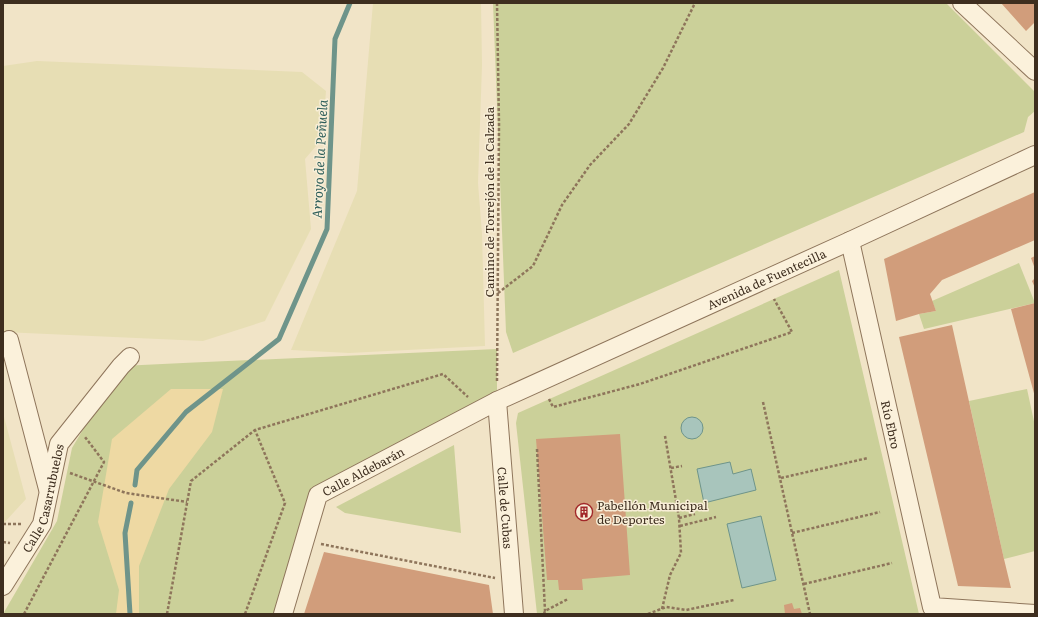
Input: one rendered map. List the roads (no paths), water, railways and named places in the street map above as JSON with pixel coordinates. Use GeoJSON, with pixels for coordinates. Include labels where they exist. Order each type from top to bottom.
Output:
{"type":"FeatureCollection","features":[{"type":"Feature","properties":{"kind":"street"},"geometry":{"type":"LineString","coordinates":[[962,3],[1035,71]]}},
{"type":"Feature","properties":{"kind":"street","name":"Avenida de Fuentecilla"},"geometry":{"type":"LineString","coordinates":[[497,401],[850,242],[1035,155]]}},
{"type":"Feature","properties":{"kind":"street","name":"Río Ebro"},"geometry":{"type":"LineString","coordinates":[[850,242],[932,608],[1035,614]]}},
{"type":"Feature","properties":{"kind":"street"},"geometry":{"type":"LineString","coordinates":[[9,340],[49,491]]}},
{"type":"Feature","properties":{"kind":"street","name":"Calle Casarrubuelos"},"geometry":{"type":"LineString","coordinates":[[3,586],[42,524],[59,444],[121,366],[130,357]]}},
{"type":"Feature","properties":{"kind":"street","name":"Calle Aldebarán"},"geometry":{"type":"LineString","coordinates":[[283,614],[318,495],[497,401]]}},
{"type":"Feature","properties":{"kind":"street","name":"Calle de Cubas"},"geometry":{"type":"LineString","coordinates":[[497,401],[514,614]]}},
{"type":"Feature","properties":{"kind":"water"},"geometry":{"type":"Polygon","coordinates":[[[692,417],[700,420],[703,428],[700,436],[692,439],[684,436],[681,428],[684,420],[692,417]]]}},
{"type":"Feature","properties":{"kind":"water"},"geometry":{"type":"Polygon","coordinates":[[[730,462],[733,474],[751,469],[756,490],[704,503],[697,469],[730,462]]]}},
{"type":"Feature","properties":{"kind":"water"},"geometry":{"type":"Polygon","coordinates":[[[761,516],[776,580],[742,588],[727,524],[761,516]]]}},
{"type":"Feature","properties":{"kind":"waterway","name":"Arroyo de la Peñuela"},"geometry":{"type":"LineString","coordinates":[[135,485],[137,470],[186,412],[279,339],[327,229],[335,39],[350,3]]}},
{"type":"Feature","properties":{"kind":"waterway","name":"Arroyo de la Peñuela"},"geometry":{"type":"LineString","coordinates":[[130,614],[125,533],[131,503]]}},
{"type":"Feature","properties":{"kind":"place","name":"Pabellón Municipal de Deportes"},"geometry":{"type":"Point","coordinates":[584,512]}}]}
